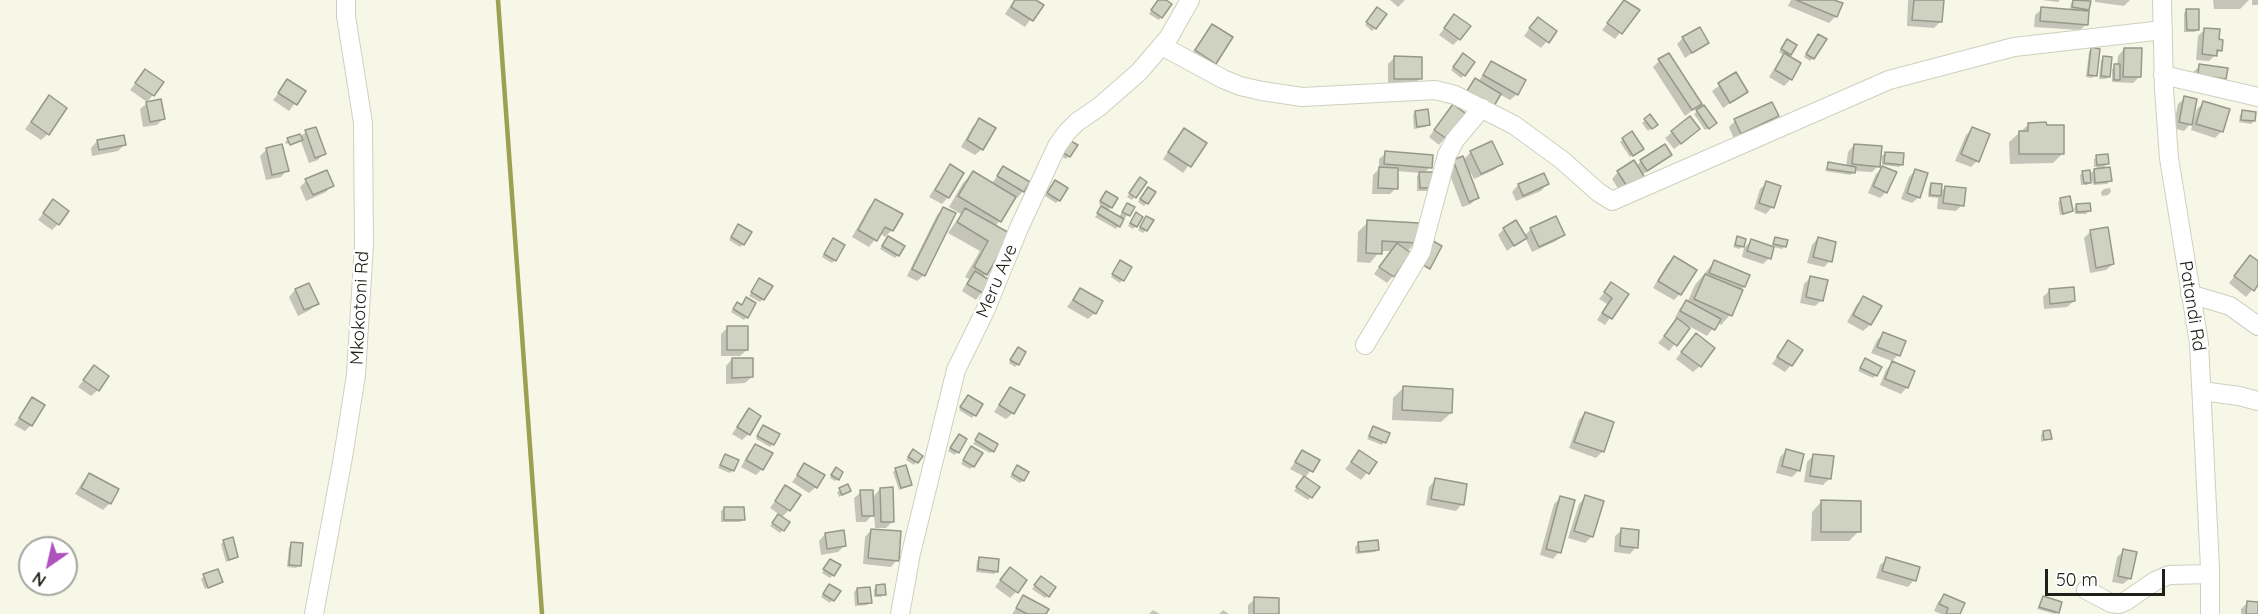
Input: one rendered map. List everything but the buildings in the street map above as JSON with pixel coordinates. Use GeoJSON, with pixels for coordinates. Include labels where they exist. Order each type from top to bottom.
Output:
{"type":"FeatureCollection","features":[{"type":"Feature","properties":{"kind":"street","name":"Mkokotoni Rd"},"geometry":{"type":"LineString","coordinates":[[314,614],[356,375],[364,244],[363,123],[346,16],[346,0]]}},
{"type":"Feature","properties":{"kind":"street","name":"Meru Ave"},"geometry":{"type":"LineString","coordinates":[[900,614],[913,542],[956,370],[985,311],[1057,146],[1066,132],[1139,72],[1182,18],[1190,0]]}},
{"type":"Feature","properties":{"kind":"street","name":"Patandi Rd"},"geometry":{"type":"LineString","coordinates":[[2162,0],[2163,75],[2169,158],[2199,343],[2210,614]]}},
{"type":"Feature","properties":{"kind":"street"},"geometry":{"type":"LineString","coordinates":[[1162,46],[1223,79],[1262,91],[1302,97],[1435,90],[1455,95],[1514,125],[1612,201],[1889,80],[2014,47],[2163,30]]}},
{"type":"Feature","properties":{"kind":"street"},"geometry":{"type":"LineString","coordinates":[[2163,75],[2258,97]]}},
{"type":"Feature","properties":{"kind":"street"},"geometry":{"type":"LineString","coordinates":[[1365,345],[1421,252],[1447,155],[1455,140],[1482,108]]}},
{"type":"Feature","properties":{"kind":"street"},"geometry":{"type":"LineString","coordinates":[[2190,294],[2230,306],[2258,326]]}},
{"type":"Feature","properties":{"kind":"street"},"geometry":{"type":"LineString","coordinates":[[2202,391],[2258,401]]}},
{"type":"Feature","properties":{"kind":"street"},"geometry":{"type":"LineString","coordinates":[[2086,590],[2111,603],[2119,604],[2155,581],[2169,575],[2210,574]]}},
{"type":"Feature","properties":{"kind":"waterway"},"geometry":{"type":"LineString","coordinates":[[498,0],[542,614]]}}]}
